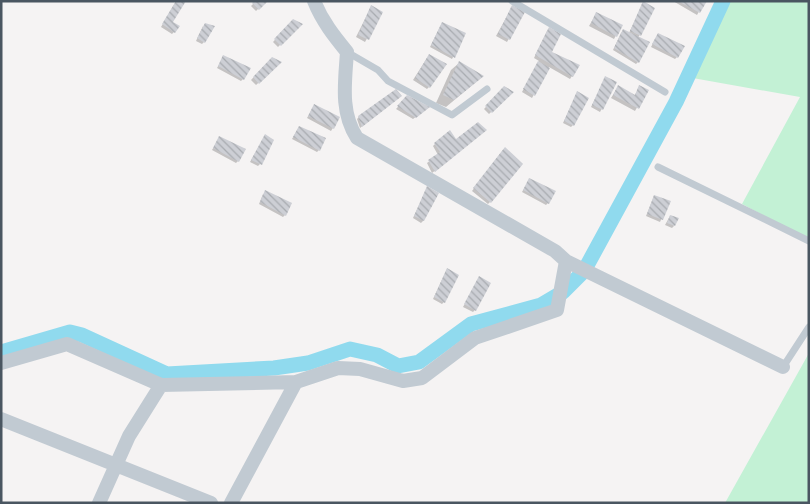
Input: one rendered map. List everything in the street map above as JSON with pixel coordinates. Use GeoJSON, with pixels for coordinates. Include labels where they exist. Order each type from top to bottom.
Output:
{"type":"FeatureCollection","features":[{"type":"Feature","properties":{"kind":"street"},"geometry":{"type":"LineString","coordinates":[[314,1],[328,28],[347,52],[346,112],[350,126],[357,138],[555,251],[566,261],[783,367]]}},
{"type":"Feature","properties":{"kind":"street"},"geometry":{"type":"LineString","coordinates":[[1,363],[67,344],[161,385],[296,382],[338,368],[360,369],[403,381],[422,378],[475,338],[557,310],[566,261]]}},
{"type":"Feature","properties":{"kind":"street"},"geometry":{"type":"LineString","coordinates":[[231,503],[296,382]]}},
{"type":"Feature","properties":{"kind":"street"},"geometry":{"type":"LineString","coordinates":[[99,503],[129,436],[161,385]]}},
{"type":"Feature","properties":{"kind":"street"},"geometry":{"type":"LineString","coordinates":[[1,419],[211,503]]}},
{"type":"Feature","properties":{"kind":"lane"},"geometry":{"type":"LineString","coordinates":[[512,1],[665,92]]}},
{"type":"Feature","properties":{"kind":"lane"},"geometry":{"type":"LineString","coordinates":[[347,52],[378,70],[388,81],[452,115],[487,89]]}},
{"type":"Feature","properties":{"kind":"lane"},"geometry":{"type":"LineString","coordinates":[[658,167],[809,241]]}},
{"type":"Feature","properties":{"kind":"lane"},"geometry":{"type":"LineString","coordinates":[[783,367],[809,327]]}},
{"type":"Feature","properties":{"kind":"green space"},"geometry":{"type":"Polygon","coordinates":[[[723,1],[809,1],[809,240],[742,204],[800,97],[687,77],[723,1]]]}},
{"type":"Feature","properties":{"kind":"green space"},"geometry":{"type":"Polygon","coordinates":[[[809,353],[809,503],[725,503],[809,353]]]}},
{"type":"Feature","properties":{"kind":"building"},"geometry":{"type":"Polygon","coordinates":[[[176,1],[186,1],[173,22],[180,26],[175,33],[162,24],[176,1]]]}},
{"type":"Feature","properties":{"kind":"building"},"geometry":{"type":"Polygon","coordinates":[[[254,1],[268,1],[259,10],[252,3],[254,1]]]}},
{"type":"Feature","properties":{"kind":"building"},"geometry":{"type":"Polygon","coordinates":[[[643,1],[655,8],[641,36],[630,31],[643,1]]]}},
{"type":"Feature","properties":{"kind":"building"},"geometry":{"type":"Polygon","coordinates":[[[678,1],[707,1],[700,13],[678,1]]]}},
{"type":"Feature","properties":{"kind":"building"},"geometry":{"type":"Polygon","coordinates":[[[371,5],[383,12],[369,40],[358,35],[371,5]]]}},
{"type":"Feature","properties":{"kind":"building"},"geometry":{"type":"Polygon","coordinates":[[[512,5],[525,12],[510,40],[498,34],[512,5]]]}},
{"type":"Feature","properties":{"kind":"building"},"geometry":{"type":"Polygon","coordinates":[[[596,12],[623,25],[617,37],[591,23],[596,12]]]}},
{"type":"Feature","properties":{"kind":"building"},"geometry":{"type":"Polygon","coordinates":[[[293,19],[303,24],[281,46],[274,39],[293,19]]]}},
{"type":"Feature","properties":{"kind":"building"},"geometry":{"type":"Polygon","coordinates":[[[442,22],[466,33],[455,58],[431,45],[442,22]]]}},
{"type":"Feature","properties":{"kind":"building"},"geometry":{"type":"Polygon","coordinates":[[[205,23],[215,26],[205,43],[197,38],[205,23]]]}},
{"type":"Feature","properties":{"kind":"building"},"geometry":{"type":"Polygon","coordinates":[[[549,27],[561,34],[552,52],[580,65],[573,77],[535,55],[549,27]]]}},
{"type":"Feature","properties":{"kind":"building"},"geometry":{"type":"Polygon","coordinates":[[[623,29],[650,42],[639,63],[614,48],[623,29]]]}},
{"type":"Feature","properties":{"kind":"building"},"geometry":{"type":"Polygon","coordinates":[[[658,33],[685,46],[678,58],[652,44],[658,33]]]}},
{"type":"Feature","properties":{"kind":"building"},"geometry":{"type":"Polygon","coordinates":[[[429,54],[447,64],[430,88],[415,78],[429,54]]]}},
{"type":"Feature","properties":{"kind":"building"},"geometry":{"type":"Polygon","coordinates":[[[223,55],[251,68],[244,80],[218,66],[223,55]]]}},
{"type":"Feature","properties":{"kind":"building"},"geometry":{"type":"Polygon","coordinates":[[[272,57],[282,62],[259,84],[253,77],[272,57]]]}},
{"type":"Feature","properties":{"kind":"building"},"geometry":{"type":"Polygon","coordinates":[[[459,61],[484,76],[454,100],[443,95],[459,61]]]}},
{"type":"Feature","properties":{"kind":"building"},"geometry":{"type":"Polygon","coordinates":[[[538,61],[550,68],[535,96],[523,89],[538,61]]]}},
{"type":"Feature","properties":{"kind":"building"},"geometry":{"type":"Polygon","coordinates":[[[605,76],[617,82],[603,110],[592,105],[605,76]]]}},
{"type":"Feature","properties":{"kind":"building"},"geometry":{"type":"Polygon","coordinates":[[[618,85],[635,95],[639,85],[649,90],[639,109],[613,95],[618,85]]]}},
{"type":"Feature","properties":{"kind":"building"},"geometry":{"type":"Polygon","coordinates":[[[504,86],[514,92],[492,113],[485,106],[504,86]]]}},
{"type":"Feature","properties":{"kind":"building"},"geometry":{"type":"Polygon","coordinates":[[[396,89],[402,96],[362,127],[358,116],[396,89]]]}},
{"type":"Feature","properties":{"kind":"building"},"geometry":{"type":"Polygon","coordinates":[[[577,91],[589,98],[574,126],[564,121],[577,91]]]}},
{"type":"Feature","properties":{"kind":"building"},"geometry":{"type":"Polygon","coordinates":[[[407,95],[430,107],[416,118],[397,106],[407,95]]]}},
{"type":"Feature","properties":{"kind":"building"},"geometry":{"type":"Polygon","coordinates":[[[314,104],[340,117],[334,129],[308,116],[314,104]]]}},
{"type":"Feature","properties":{"kind":"building"},"geometry":{"type":"Polygon","coordinates":[[[478,122],[487,130],[435,172],[428,160],[440,152],[434,143],[450,130],[456,139],[478,122]]]}},
{"type":"Feature","properties":{"kind":"building"},"geometry":{"type":"Polygon","coordinates":[[[299,126],[326,138],[320,151],[293,137],[299,126]]]}},
{"type":"Feature","properties":{"kind":"building"},"geometry":{"type":"Polygon","coordinates":[[[265,134],[274,140],[262,165],[251,160],[265,134]]]}},
{"type":"Feature","properties":{"kind":"building"},"geometry":{"type":"Polygon","coordinates":[[[219,136],[246,149],[239,162],[213,148],[219,136]]]}},
{"type":"Feature","properties":{"kind":"building"},"geometry":{"type":"Polygon","coordinates":[[[505,147],[523,164],[491,203],[473,188],[505,147]]]}},
{"type":"Feature","properties":{"kind":"building"},"geometry":{"type":"Polygon","coordinates":[[[529,178],[556,191],[549,204],[523,190],[529,178]]]}},
{"type":"Feature","properties":{"kind":"building"},"geometry":{"type":"Polygon","coordinates":[[[427,186],[439,193],[424,221],[414,216],[427,186]]]}},
{"type":"Feature","properties":{"kind":"building"},"geometry":{"type":"Polygon","coordinates":[[[265,190],[292,203],[286,216],[260,202],[265,190]]]}},
{"type":"Feature","properties":{"kind":"building"},"geometry":{"type":"Polygon","coordinates":[[[654,195],[671,201],[663,220],[647,214],[654,195]]]}},
{"type":"Feature","properties":{"kind":"building"},"geometry":{"type":"Polygon","coordinates":[[[670,215],[679,218],[675,226],[667,223],[670,215]]]}},
{"type":"Feature","properties":{"kind":"building"},"geometry":{"type":"Polygon","coordinates":[[[447,268],[459,275],[445,303],[434,297],[447,268]]]}},
{"type":"Feature","properties":{"kind":"building"},"geometry":{"type":"Polygon","coordinates":[[[479,276],[491,283],[476,311],[464,304],[479,276]]]}},
{"type":"Feature","properties":{"kind":"waterway"},"geometry":{"type":"LineString","coordinates":[[1,352],[70,332],[82,335],[167,374],[274,368],[308,363],[350,349],[377,355],[398,366],[419,362],[471,324],[541,305],[563,292],[584,271],[676,102],[723,1]]}}]}
